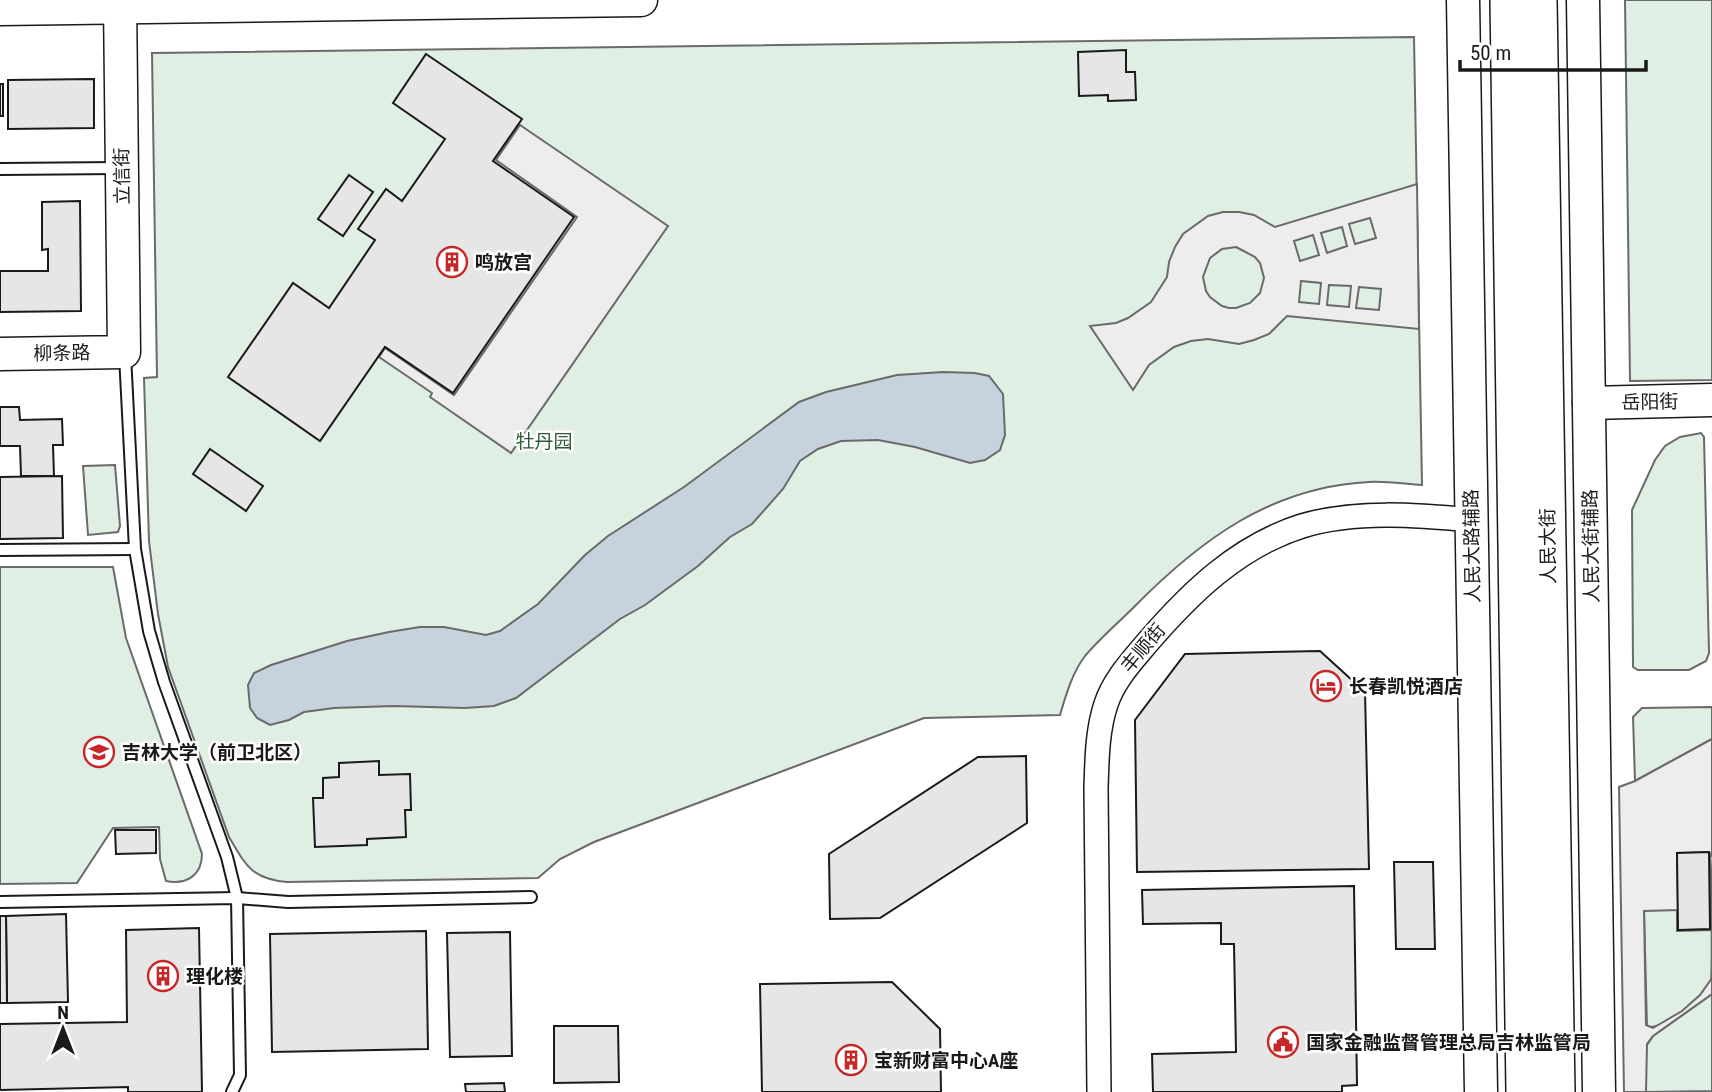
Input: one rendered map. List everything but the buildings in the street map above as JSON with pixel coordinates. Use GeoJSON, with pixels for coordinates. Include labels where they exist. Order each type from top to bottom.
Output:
{"type":"FeatureCollection","features":[{"type":"Feature","properties":{"kind":"main road"},"geometry":{"type":"LineString","coordinates":[[0,9],[120,4],[641,0]]}},
{"type":"Feature","properties":{"kind":"main road","name":"人民大路辅路"},"geometry":{"type":"LineString","coordinates":[[1463,0],[1481,1092]]}},
{"type":"Feature","properties":{"kind":"main road","name":"人民大街"},"geometry":{"type":"LineString","coordinates":[[1508,0],[1524,1092]]}},
{"type":"Feature","properties":{"kind":"main road","name":"人民大街"},"geometry":{"type":"LineString","coordinates":[[1539,0],[1557,1092]]}},
{"type":"Feature","properties":{"kind":"main road","name":"人民大街辅路"},"geometry":{"type":"LineString","coordinates":[[1583,0],[1599,1092]]}},
{"type":"Feature","properties":{"kind":"main road","name":"立信街"},"geometry":{"type":"LineString","coordinates":[[120,4],[124,352]]}},
{"type":"Feature","properties":{"kind":"main road","name":"柳条路"},"geometry":{"type":"LineString","coordinates":[[0,354],[124,352]]}},
{"type":"Feature","properties":{"kind":"main road","name":"岳阳街"},"geometry":{"type":"LineString","coordinates":[[1589,403],[1712,400]]}},
{"type":"Feature","properties":{"kind":"street","name":"丰顺街"},"geometry":{"type":"LineString","coordinates":[[1099,1092],[1096,788],[1101,728],[1106,704],[1120,674],[1182,602],[1226,566],[1265,540],[1304,526],[1340,519],[1384,516],[1471,520]]}},
{"type":"Feature","properties":{"kind":"lane"},"geometry":{"type":"LineString","coordinates":[[0,169],[122,168]]}},
{"type":"Feature","properties":{"kind":"lane"},"geometry":{"type":"LineString","coordinates":[[124,352],[135,549],[149,631],[164,682],[227,857],[237,898],[240,1075],[232,1092]]}},
{"type":"Feature","properties":{"kind":"lane"},"geometry":{"type":"LineString","coordinates":[[0,550],[135,549]]}},
{"type":"Feature","properties":{"kind":"lane"},"geometry":{"type":"LineString","coordinates":[[0,902],[237,898],[288,902],[531,897]]}},
{"type":"Feature","properties":{"kind":"green space"},"geometry":{"type":"Polygon","coordinates":[[[1625,0],[1712,0],[1712,380],[1630,381],[1625,0]]]}},
{"type":"Feature","properties":{"kind":"green space","name":"牡丹园"},"geometry":{"type":"Polygon","coordinates":[[[1414,37],[1422,485],[1375,482],[1333,486],[1300,494],[1240,521],[1185,560],[1090,650],[1073,677],[1060,715],[924,718],[594,842],[560,859],[538,878],[287,882],[258,874],[240,856],[229,837],[168,667],[149,541],[144,378],[157,377],[152,53],[1414,37]]]}},
{"type":"Feature","properties":{"kind":"green space"},"geometry":{"type":"Polygon","coordinates":[[[1701,433],[1704,437],[1709,653],[1706,661],[1689,670],[1638,670],[1633,667],[1632,510],[1655,460],[1665,446],[1680,437],[1701,433]]]}},
{"type":"Feature","properties":{"kind":"green space"},"geometry":{"type":"Polygon","coordinates":[[[115,465],[120,526],[118,532],[88,535],[83,466],[115,465]]]}},
{"type":"Feature","properties":{"kind":"green space"},"geometry":{"type":"Polygon","coordinates":[[[0,567],[113,567],[126,638],[202,854],[199,868],[192,877],[174,882],[166,881],[160,859],[159,827],[113,828],[77,883],[0,884],[0,567]]]}},
{"type":"Feature","properties":{"kind":"green space"},"geometry":{"type":"Polygon","coordinates":[[[1712,707],[1712,739],[1635,781],[1633,717],[1642,708],[1712,707]]]}},
{"type":"Feature","properties":{"kind":"green space"},"geometry":{"type":"Polygon","coordinates":[[[1644,910],[1677,910],[1677,931],[1711,930],[1711,980],[1683,1011],[1664,1023],[1647,1027],[1644,910]]]}},
{"type":"Feature","properties":{"kind":"green space"},"geometry":{"type":"Polygon","coordinates":[[[1712,994],[1712,1091],[1646,1092],[1645,1058],[1647,1045],[1653,1036],[1712,994]]]}},
{"type":"Feature","properties":{"kind":"shaded area"},"geometry":{"type":"Polygon","coordinates":[[[520,125],[668,226],[511,453],[430,397],[432,393],[379,357],[385,348],[454,395],[577,217],[496,160],[520,125]]]}},
{"type":"Feature","properties":{"kind":"shaded area"},"geometry":{"type":"Polygon","coordinates":[[[1417,184],[1419,329],[1287,316],[1269,334],[1254,340],[1239,344],[1208,339],[1174,347],[1149,365],[1133,390],[1090,326],[1116,323],[1151,302],[1167,277],[1169,262],[1183,234],[1208,216],[1239,212],[1254,215],[1275,227],[1417,184]],[[1370,218],[1349,224],[1355,244],[1376,238],[1370,218]],[[1342,227],[1321,233],[1327,253],[1347,246],[1342,227]],[[1313,235],[1294,241],[1300,261],[1319,255],[1313,235]],[[1236,247],[1222,249],[1210,258],[1203,277],[1206,291],[1222,306],[1236,308],[1250,303],[1260,293],[1264,278],[1260,263],[1255,257],[1236,247]],[[1301,281],[1299,302],[1319,304],[1321,283],[1301,281]],[[1329,285],[1327,305],[1349,307],[1351,286],[1329,285]],[[1359,287],[1356,308],[1379,310],[1381,289],[1359,287]]]}},
{"type":"Feature","properties":{"kind":"shaded area"},"geometry":{"type":"Polygon","coordinates":[[[943,372],[989,376],[1003,394],[1005,435],[1000,450],[985,460],[970,463],[915,447],[878,440],[841,441],[818,449],[800,461],[783,489],[752,524],[730,537],[698,566],[645,605],[620,619],[516,698],[494,706],[465,708],[334,708],[304,712],[289,720],[270,725],[257,718],[250,708],[248,685],[254,673],[347,641],[420,627],[444,627],[486,635],[500,631],[538,604],[585,555],[608,536],[684,487],[799,402],[826,392],[897,375],[943,372]]]}},
{"type":"Feature","properties":{"kind":"shaded area"},"geometry":{"type":"Polygon","coordinates":[[[1712,739],[1712,856],[1709,852],[1677,853],[1678,910],[1644,911],[1646,1025],[1653,1028],[1682,1011],[1700,995],[1712,978],[1712,994],[1653,1036],[1647,1044],[1646,1092],[1624,1092],[1619,787],[1712,739]]]}},
{"type":"Feature","properties":{"kind":"place","name":"鸣放宫"},"geometry":{"type":"Point","coordinates":[452,262]}},
{"type":"Feature","properties":{"kind":"place","name":"长春凯悦酒店"},"geometry":{"type":"Point","coordinates":[1326,686]}},
{"type":"Feature","properties":{"kind":"place","name":"吉林大学（前卫北区）"},"geometry":{"type":"Point","coordinates":[99,752]}},
{"type":"Feature","properties":{"kind":"place","name":"理化楼"},"geometry":{"type":"Point","coordinates":[163,976]}},
{"type":"Feature","properties":{"kind":"place","name":"国家金融监督管理总局吉林监管局"},"geometry":{"type":"Point","coordinates":[1283,1042]}},
{"type":"Feature","properties":{"kind":"place","name":"宝新财富中心A座"},"geometry":{"type":"Point","coordinates":[851,1060]}}]}
